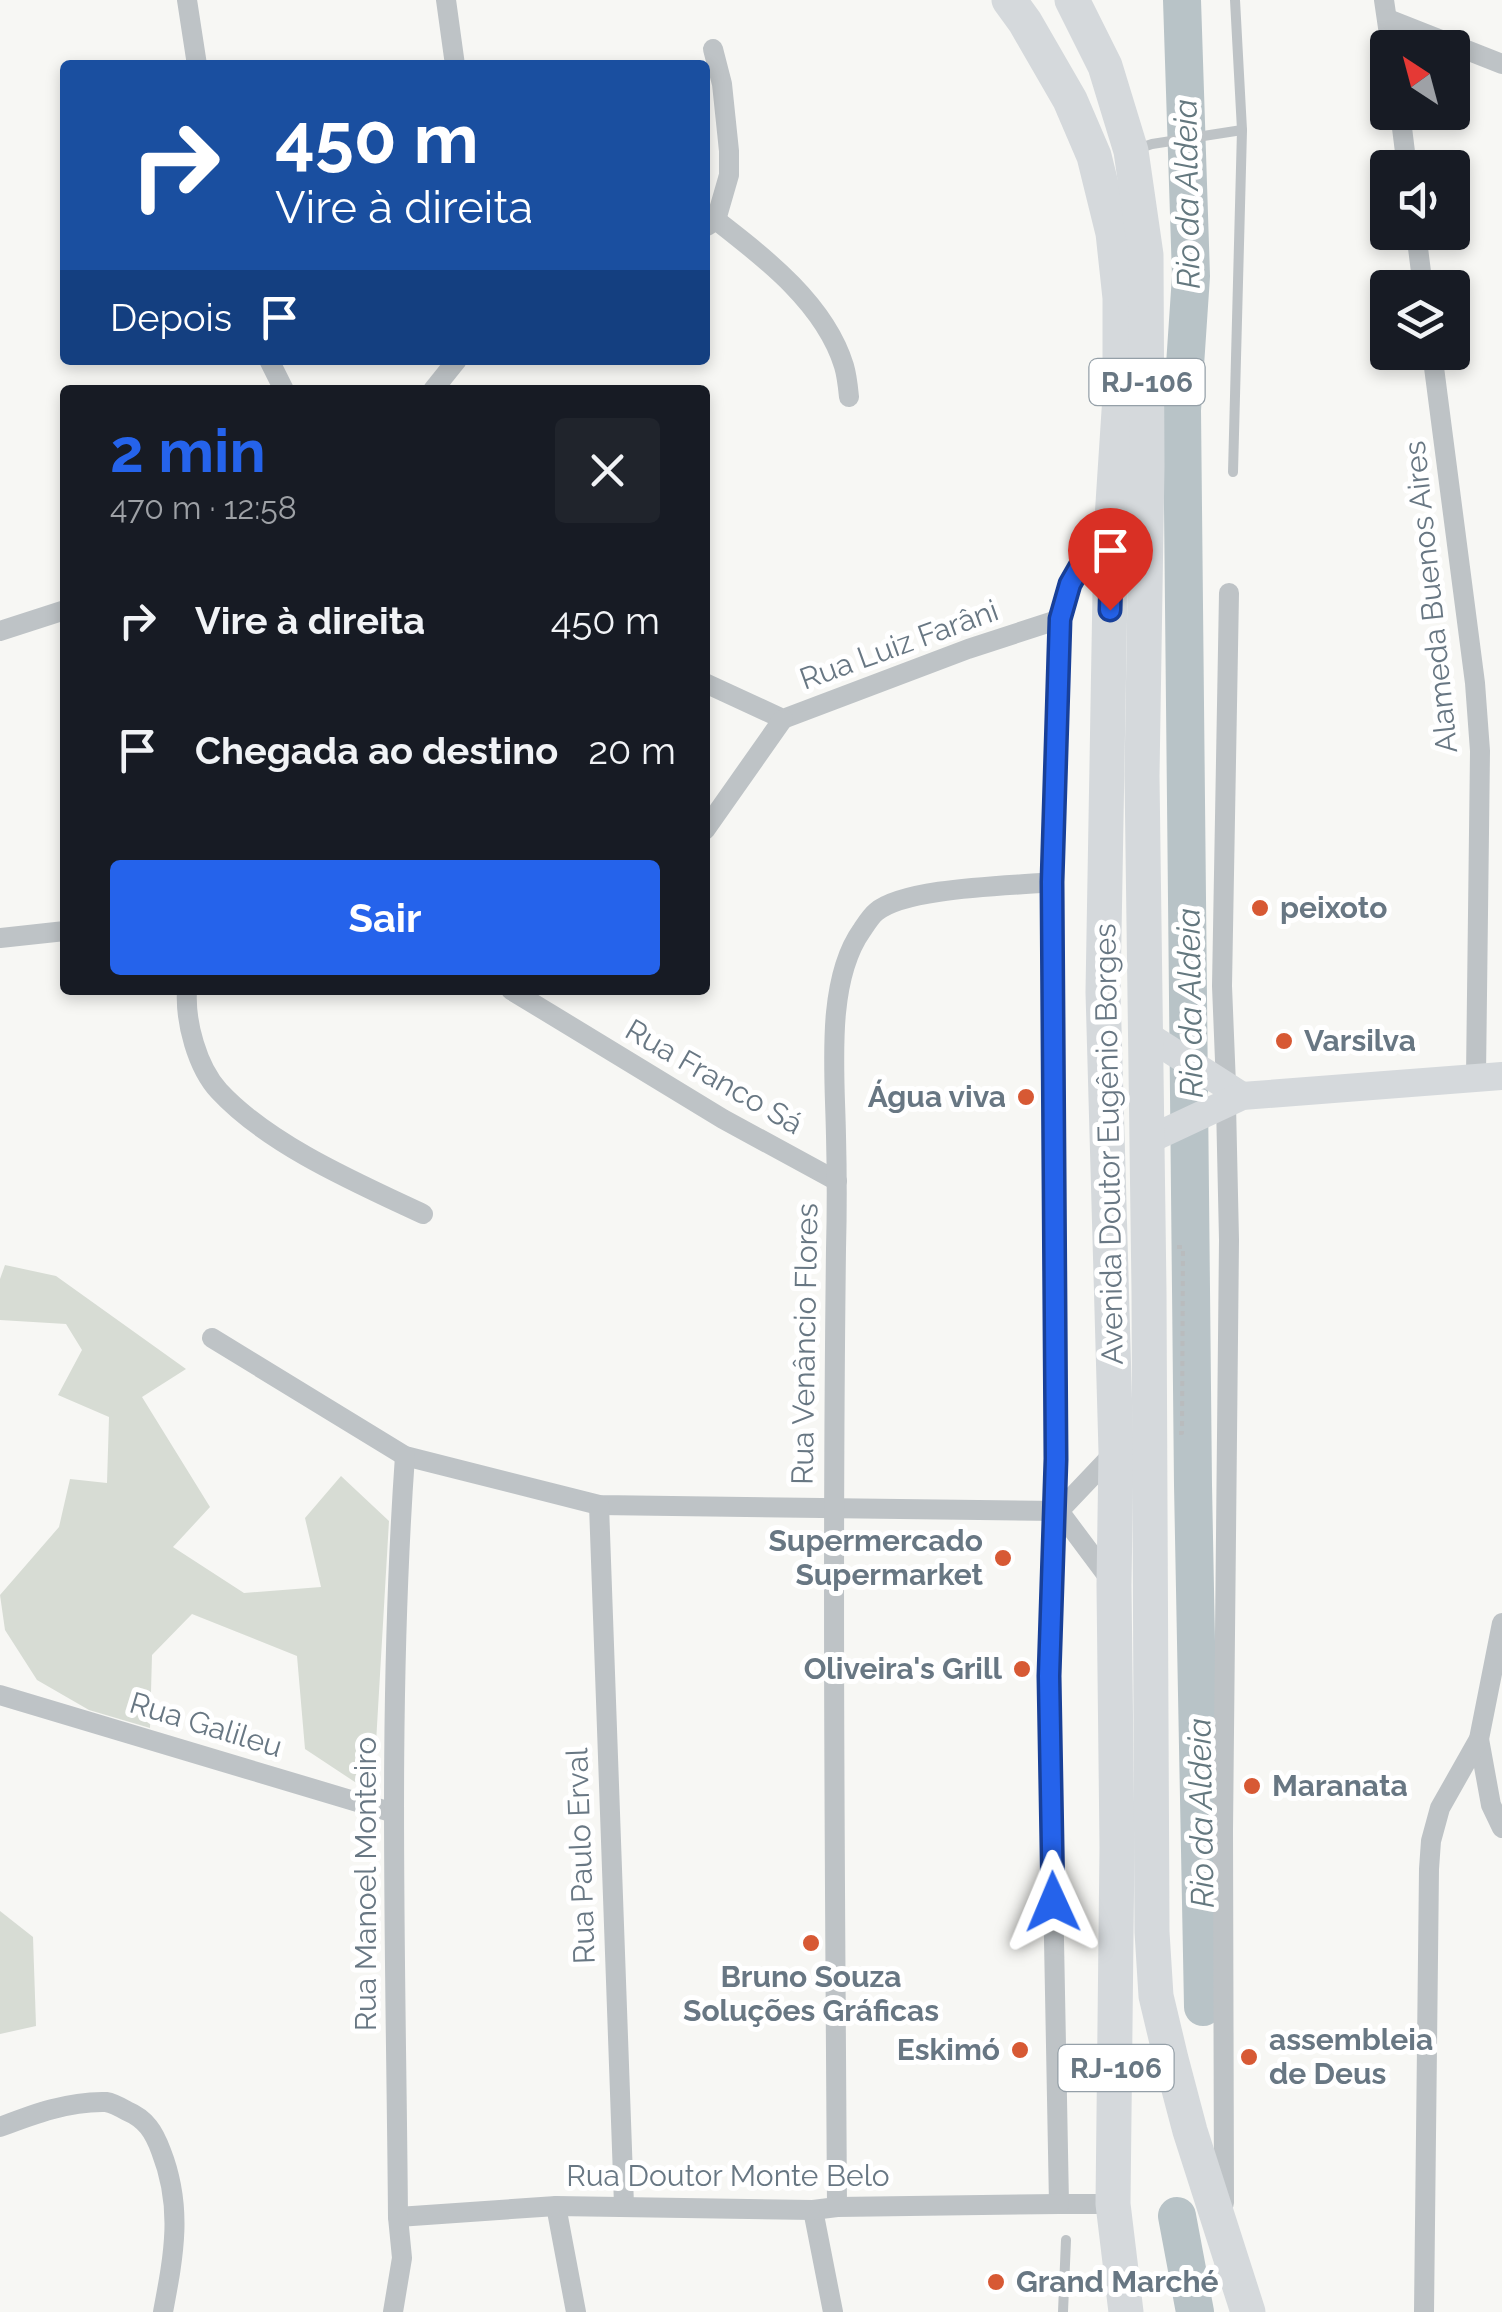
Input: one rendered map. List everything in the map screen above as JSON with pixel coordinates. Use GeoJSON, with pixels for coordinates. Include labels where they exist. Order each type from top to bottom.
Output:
{"type":"FeatureCollection","features":[{"type":"Feature","properties":{"kind":"highway","name":"Avenida Doutor Eugênio Borges"},"geometry":{"type":"LineString","coordinates":[[1009,0],[1070,100],[1094,156],[1113,233],[1120,298],[1103,992],[1116,1452],[1118,1847],[1114,2204],[1126,2312]]}},
{"type":"Feature","properties":{"kind":"highway","name":"Avenida Doutor Eugênio Borges"},"geometry":{"type":"LineString","coordinates":[[1072,0],[1142,148],[1148,313],[1142,776],[1158,1042],[1157,1136],[1148,1247],[1152,1932],[1156,1996],[1190,2130],[1248,2312]]}},
{"type":"Feature","properties":{"kind":"highway"},"geometry":{"type":"LineString","coordinates":[[1156,1996],[1154,2038],[1180,2150],[1235,2312]]}},
{"type":"Feature","properties":{"kind":"street"},"geometry":{"type":"LineString","coordinates":[[187,0],[196,60]]}},
{"type":"Feature","properties":{"kind":"street"},"geometry":{"type":"LineString","coordinates":[[446,0],[454,60]]}},
{"type":"Feature","properties":{"kind":"street"},"geometry":{"type":"LineString","coordinates":[[1085,0],[1106,66]]}},
{"type":"Feature","properties":{"kind":"street"},"geometry":{"type":"LineString","coordinates":[[1386,10],[1502,64]]}},
{"type":"Feature","properties":{"kind":"street"},"geometry":{"type":"LineString","coordinates":[[714,49],[722,84],[729,175],[711,223],[773,264],[822,323],[844,365],[850,397]]}},
{"type":"Feature","properties":{"kind":"street"},"geometry":{"type":"LineString","coordinates":[[437,385],[452,365]]}},
{"type":"Feature","properties":{"kind":"street","name":"Alameda Buenos Aires"},"geometry":{"type":"LineString","coordinates":[[1434,370],[1475,683],[1489,1076]]}},
{"type":"Feature","properties":{"kind":"street"},"geometry":{"type":"LineString","coordinates":[[1059,2204],[1049,1676],[1056,1511],[1052,882],[1060,619],[1070,584],[1086,556],[1112,534]]}},
{"type":"Feature","properties":{"kind":"street","name":"Avenida Doutor Eugênio Borges"},"geometry":{"type":"LineString","coordinates":[[1224,2240],[1223,1811],[1229,1240],[1222,986],[1228,594]]}},
{"type":"Feature","properties":{"kind":"street"},"geometry":{"type":"LineString","coordinates":[[0,631],[60,612]]}},
{"type":"Feature","properties":{"kind":"street","name":"Rua Luiz Farâni"},"geometry":{"type":"LineString","coordinates":[[710,686],[783,719],[968,649],[1060,619]]}},
{"type":"Feature","properties":{"kind":"street"},"geometry":{"type":"LineString","coordinates":[[710,823],[783,719]]}},
{"type":"Feature","properties":{"kind":"street","name":"Rua Venâncio Flores"},"geometry":{"type":"LineString","coordinates":[[837,2207],[832,1509],[837,1010],[845,968],[859,933],[877,911],[897,900],[931,892],[1052,882]]}},
{"type":"Feature","properties":{"kind":"street"},"geometry":{"type":"LineString","coordinates":[[0,938],[60,932]]}},
{"type":"Feature","properties":{"kind":"street"},"geometry":{"type":"LineString","coordinates":[[187,995],[190,1027],[202,1063],[217,1088],[242,1112],[281,1142],[424,1214]]}},
{"type":"Feature","properties":{"kind":"street","name":"Rua Franco Sá"},"geometry":{"type":"LineString","coordinates":[[519,995],[707,1110],[837,1182]]}},
{"type":"Feature","properties":{"kind":"street"},"geometry":{"type":"LineString","coordinates":[[1158,1042],[1224,1094],[1489,1076]]}},
{"type":"Feature","properties":{"kind":"street","name":"Avenida Doutor Eugênio Borges"},"geometry":{"type":"LineString","coordinates":[[1157,1136],[1224,1094]]}},
{"type":"Feature","properties":{"kind":"street"},"geometry":{"type":"LineString","coordinates":[[212,1338],[405,1456],[599,1505],[1056,1511],[1116,1452]]}},
{"type":"Feature","properties":{"kind":"street","name":"Rua Manoel Monteiro"},"geometry":{"type":"LineString","coordinates":[[393,2312],[402,2258],[398,2217],[394,1813],[397,1564],[405,1456]]}},
{"type":"Feature","properties":{"kind":"street","name":"Rua Paulo Erval"},"geometry":{"type":"LineString","coordinates":[[599,1505],[624,2205]]}},
{"type":"Feature","properties":{"kind":"street"},"geometry":{"type":"LineString","coordinates":[[1056,1511],[1114,1585]]}},
{"type":"Feature","properties":{"kind":"street"},"geometry":{"type":"LineString","coordinates":[[1424,2312],[1432,1841],[1440,1808],[1478,1740],[1502,1623]]}},
{"type":"Feature","properties":{"kind":"street","name":"Rua Galileu"},"geometry":{"type":"LineString","coordinates":[[0,1694],[394,1813]]}},
{"type":"Feature","properties":{"kind":"street"},"geometry":{"type":"LineString","coordinates":[[1478,1740],[1492,1805],[1502,1828]]}},
{"type":"Feature","properties":{"kind":"street"},"geometry":{"type":"LineString","coordinates":[[0,2127],[47,2109],[110,2102],[140,2116],[155,2133],[175,2200],[164,2312]]}},
{"type":"Feature","properties":{"kind":"street","name":"Rua Doutor Monte Belo"},"geometry":{"type":"LineString","coordinates":[[398,2217],[556,2206],[813,2210],[1114,2204]]}},
{"type":"Feature","properties":{"kind":"street"},"geometry":{"type":"LineString","coordinates":[[556,2206],[576,2312]]}},
{"type":"Feature","properties":{"kind":"street"},"geometry":{"type":"LineString","coordinates":[[813,2210],[833,2312]]}},
{"type":"Feature","properties":{"kind":"lane"},"geometry":{"type":"LineString","coordinates":[[1232,472],[1242,130],[1235,0]]}},
{"type":"Feature","properties":{"kind":"lane"},"geometry":{"type":"LineString","coordinates":[[1142,148],[1242,130]]}},
{"type":"Feature","properties":{"kind":"lane"},"geometry":{"type":"LineString","coordinates":[[1064,2312],[1066,2240]]}},
{"type":"Feature","properties":{"kind":"path"},"geometry":{"type":"LineString","coordinates":[[1148,1247],[1183,1247],[1182,1433]]}},
{"type":"Feature","properties":{"kind":"shaded area"},"geometry":{"type":"Polygon","coordinates":[[[5,1265],[56,1276],[186,1369],[142,1397],[210,1507],[173,1547],[244,1593],[321,1587],[305,1518],[341,1476],[389,1521],[373,1794],[305,1749],[297,1656],[192,1614],[152,1655],[150,1728],[89,1710],[37,1680],[5,1630],[0,1595],[59,1527],[70,1479],[107,1483],[109,1417],[58,1395],[82,1350],[66,1324],[0,1320],[0,1279],[5,1265]]]}},
{"type":"Feature","properties":{"kind":"shaded area"},"geometry":{"type":"Polygon","coordinates":[[[0,1911],[33,1937],[36,2026],[0,2034],[0,1911]]]}},
{"type":"Feature","properties":{"kind":"waterway","name":"Rio da Aldeia"},"geometry":{"type":"LineString","coordinates":[[1182,0],[1191,276],[1182,410],[1193,1485],[1203,2007]]}},
{"type":"Feature","properties":{"kind":"waterway"},"geometry":{"type":"LineString","coordinates":[[1177,2216],[1195,2312]]}},
{"type":"Feature","properties":{"kind":"place","name":"peixoto"},"geometry":{"type":"Point","coordinates":[1260,908]}},
{"type":"Feature","properties":{"kind":"place","name":"Varsilva"},"geometry":{"type":"Point","coordinates":[1284,1041]}},
{"type":"Feature","properties":{"kind":"place","name":"Água viva"},"geometry":{"type":"Point","coordinates":[1026,1097]}},
{"type":"Feature","properties":{"kind":"place","name":"Supermercado Supermarket"},"geometry":{"type":"Point","coordinates":[1003,1558]}},
{"type":"Feature","properties":{"kind":"place","name":"Oliveira's Grill"},"geometry":{"type":"Point","coordinates":[1022,1669]}},
{"type":"Feature","properties":{"kind":"place","name":"Maranata"},"geometry":{"type":"Point","coordinates":[1252,1786]}},
{"type":"Feature","properties":{"kind":"place","name":"Bruno Souza Soluções Gráficas"},"geometry":{"type":"Point","coordinates":[811,1943]}},
{"type":"Feature","properties":{"kind":"place","name":"Eskimó"},"geometry":{"type":"Point","coordinates":[1020,2050]}},
{"type":"Feature","properties":{"kind":"place","name":"assembleia de Deus"},"geometry":{"type":"Point","coordinates":[1249,2057]}},
{"type":"Feature","properties":{"kind":"place","name":"Grand Marché"},"geometry":{"type":"Point","coordinates":[996,2282]}},
{"type":"Feature","properties":{"kind":"route"},"geometry":{"type":"LineString","coordinates":[[1053,1902],[1049,1676],[1056,1459],[1052,882],[1060,619],[1070,584],[1086,556],[1112,534],[1110,610]]}}]}
